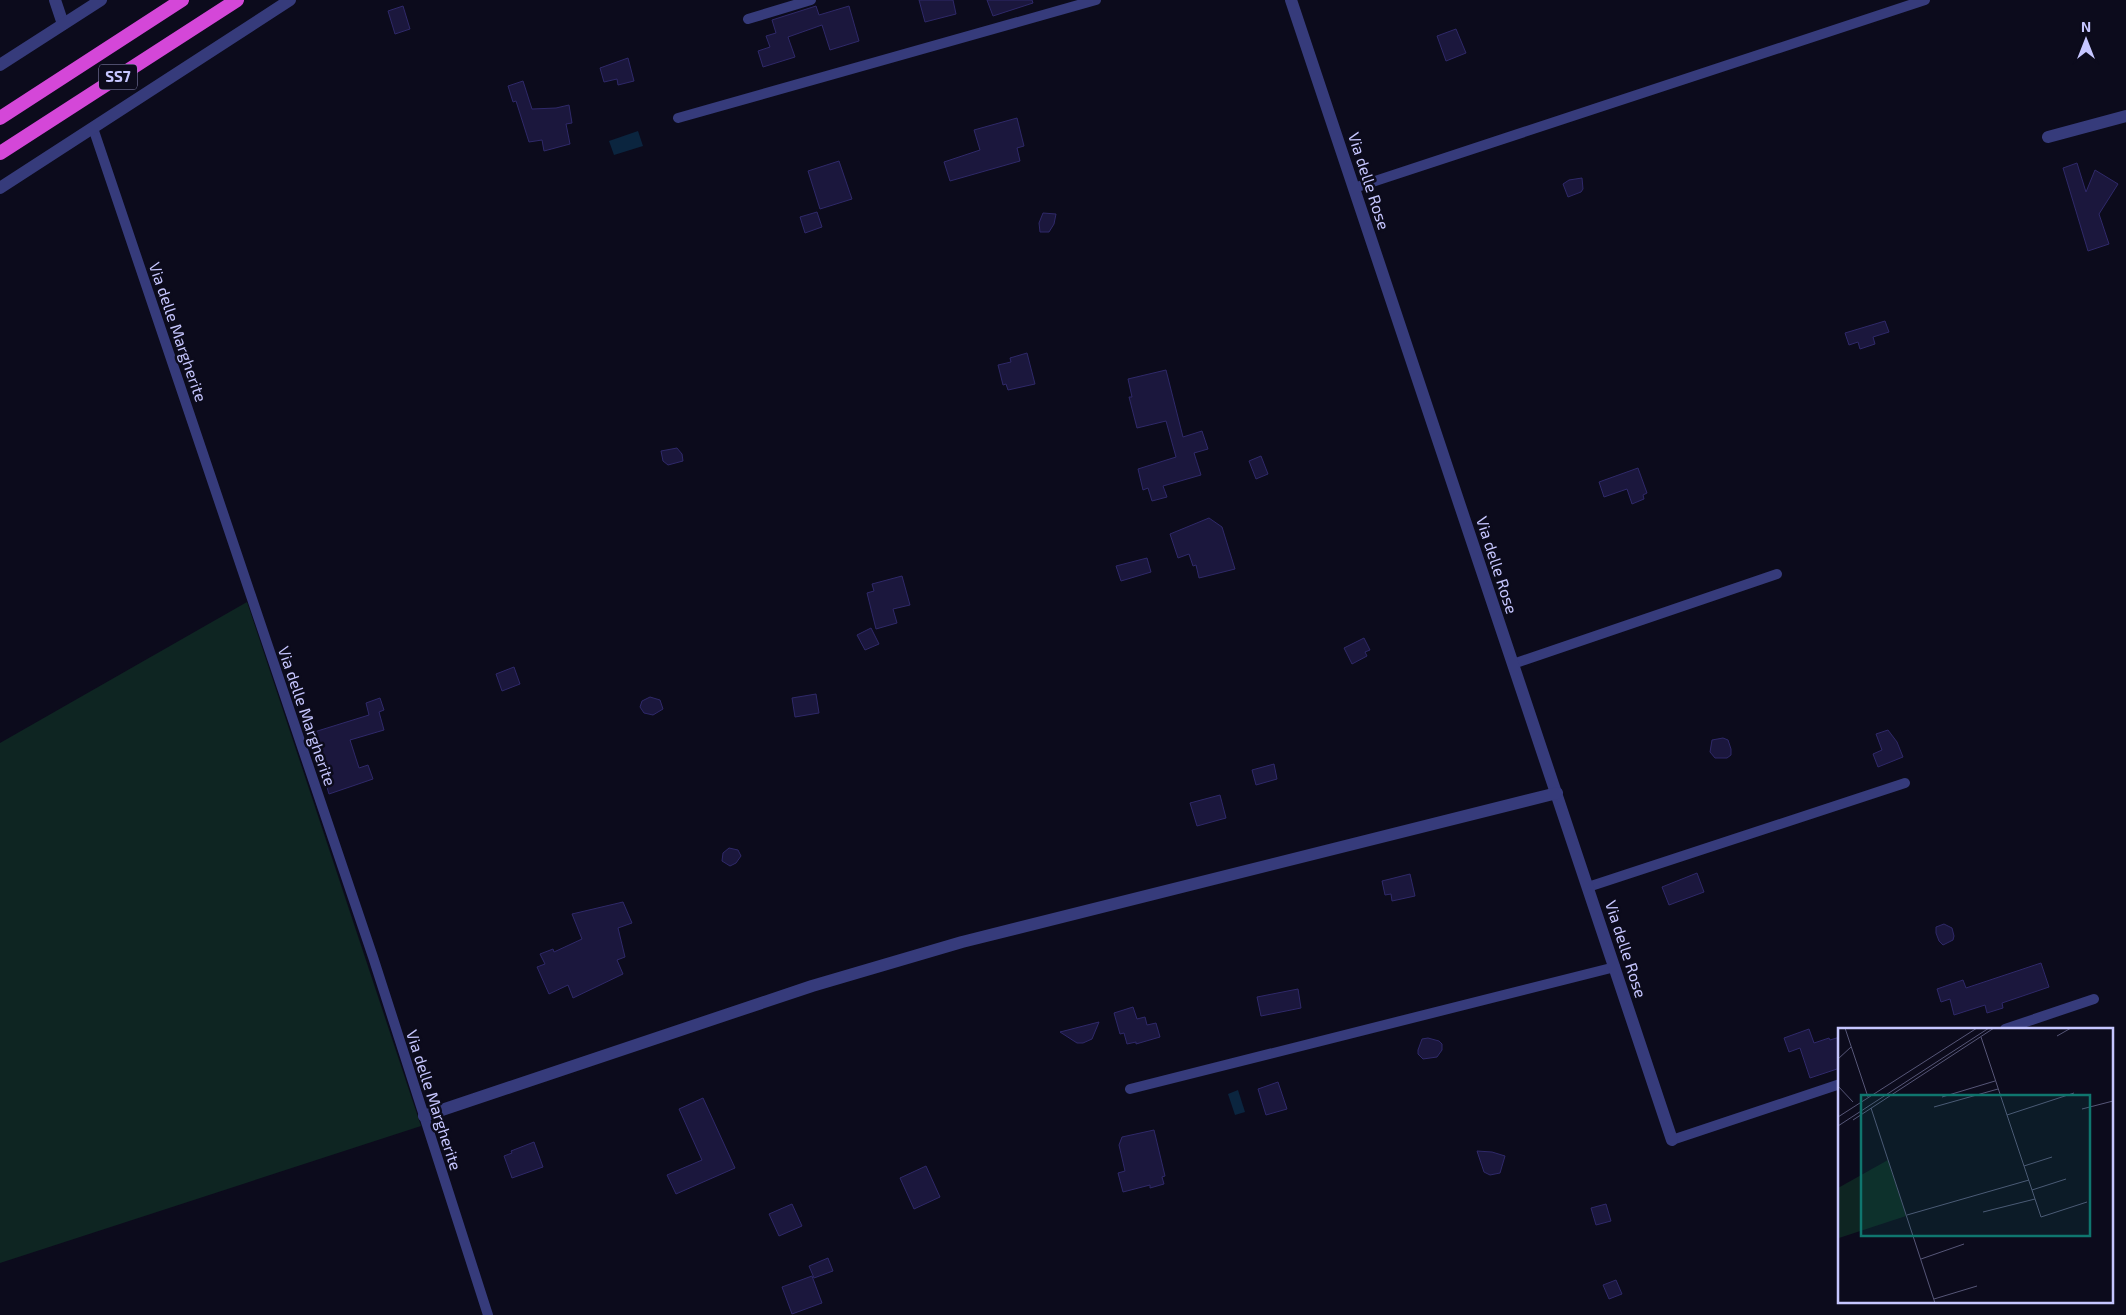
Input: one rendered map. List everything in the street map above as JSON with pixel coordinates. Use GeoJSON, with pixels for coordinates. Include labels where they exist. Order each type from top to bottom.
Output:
{"type":"FeatureCollection","features":[{"type":"Feature","properties":{"kind":"highway","name":"SS7"},"geometry":{"type":"LineString","coordinates":[[0,118],[182,0]]}},
{"type":"Feature","properties":{"kind":"highway","name":"SS7"},"geometry":{"type":"LineString","coordinates":[[0,153],[237,0]]}},
{"type":"Feature","properties":{"kind":"street"},"geometry":{"type":"LineString","coordinates":[[55,0],[63,24]]}},
{"type":"Feature","properties":{"kind":"street"},"geometry":{"type":"LineString","coordinates":[[0,66],[102,0]]}},
{"type":"Feature","properties":{"kind":"street"},"geometry":{"type":"LineString","coordinates":[[0,188],[290,0]]}},
{"type":"Feature","properties":{"kind":"street","name":"Via delle Rose"},"geometry":{"type":"LineString","coordinates":[[1291,0],[1672,1140]]}},
{"type":"Feature","properties":{"kind":"street"},"geometry":{"type":"LineString","coordinates":[[2048,137],[2126,116]]}},
{"type":"Feature","properties":{"kind":"street"},"geometry":{"type":"LineString","coordinates":[[424,1116],[812,986],[962,942],[1557,793]]}},
{"type":"Feature","properties":{"kind":"lane"},"geometry":{"type":"LineString","coordinates":[[748,19],[811,0]]}},
{"type":"Feature","properties":{"kind":"lane"},"geometry":{"type":"LineString","coordinates":[[678,118],[1096,0]]}},
{"type":"Feature","properties":{"kind":"lane"},"geometry":{"type":"LineString","coordinates":[[1354,188],[1925,0]]}},
{"type":"Feature","properties":{"kind":"lane","name":"Via delle Margherite"},"geometry":{"type":"LineString","coordinates":[[93,128],[373,957],[488,1315]]}},
{"type":"Feature","properties":{"kind":"lane"},"geometry":{"type":"LineString","coordinates":[[1513,664],[1776,574]]}},
{"type":"Feature","properties":{"kind":"lane"},"geometry":{"type":"LineString","coordinates":[[1588,887],[1905,783]]}},
{"type":"Feature","properties":{"kind":"lane"},"geometry":{"type":"LineString","coordinates":[[1130,1089],[1615,967]]}},
{"type":"Feature","properties":{"kind":"lane"},"geometry":{"type":"LineString","coordinates":[[2009,1028],[2094,999]]}},
{"type":"Feature","properties":{"kind":"lane"},"geometry":{"type":"LineString","coordinates":[[1672,1140],[1838,1085]]}},
{"type":"Feature","properties":{"kind":"green space"},"geometry":{"type":"Polygon","coordinates":[[[247,602],[421,1126],[0,1263],[0,743],[247,602]]]}},
{"type":"Feature","properties":{"kind":"water"},"geometry":{"type":"Polygon","coordinates":[[[638,131],[643,146],[614,155],[609,141],[638,131]]]}},
{"type":"Feature","properties":{"kind":"water"},"geometry":{"type":"Polygon","coordinates":[[[1238,1090],[1245,1112],[1235,1115],[1228,1094],[1238,1090]]]}},
{"type":"Feature","properties":{"kind":"building"},"geometry":{"type":"Polygon","coordinates":[[[919,0],[953,0],[956,14],[925,22],[919,0]]]}},
{"type":"Feature","properties":{"kind":"building"},"geometry":{"type":"Polygon","coordinates":[[[987,0],[1032,0],[1033,3],[993,16],[987,0]]]}},
{"type":"Feature","properties":{"kind":"building"},"geometry":{"type":"Polygon","coordinates":[[[403,6],[410,29],[395,34],[388,11],[403,6]]]}},
{"type":"Feature","properties":{"kind":"building"},"geometry":{"type":"Polygon","coordinates":[[[816,6],[819,15],[849,6],[859,41],[830,50],[822,25],[788,37],[795,57],[763,67],[758,51],[770,47],[766,36],[776,33],[772,20],[816,6]]]}},
{"type":"Feature","properties":{"kind":"building"},"geometry":{"type":"Polygon","coordinates":[[[1456,29],[1466,53],[1446,61],[1437,36],[1456,29]]]}},
{"type":"Feature","properties":{"kind":"building"},"geometry":{"type":"Polygon","coordinates":[[[628,58],[634,81],[618,85],[617,79],[604,82],[600,68],[628,58]]]}},
{"type":"Feature","properties":{"kind":"building"},"geometry":{"type":"Polygon","coordinates":[[[523,81],[532,109],[556,108],[569,105],[572,123],[566,124],[570,144],[544,151],[542,140],[529,142],[516,101],[513,102],[508,86],[523,81]]]}},
{"type":"Feature","properties":{"kind":"building"},"geometry":{"type":"Polygon","coordinates":[[[1017,118],[1024,146],[1017,148],[1020,161],[950,181],[944,162],[980,150],[974,130],[1017,118]]]}},
{"type":"Feature","properties":{"kind":"building"},"geometry":{"type":"Polygon","coordinates":[[[839,161],[852,199],[820,209],[808,171],[839,161]]]}},
{"type":"Feature","properties":{"kind":"building"},"geometry":{"type":"Polygon","coordinates":[[[2077,163],[2086,192],[2095,170],[2118,184],[2099,214],[2109,244],[2088,251],[2063,168],[2077,163]]]}},
{"type":"Feature","properties":{"kind":"building"},"geometry":{"type":"Polygon","coordinates":[[[1582,178],[1583,189],[1581,192],[1568,197],[1563,184],[1569,180],[1582,178]]]}},
{"type":"Feature","properties":{"kind":"building"},"geometry":{"type":"Polygon","coordinates":[[[817,212],[822,227],[805,233],[800,217],[817,212]]]}},
{"type":"Feature","properties":{"kind":"building"},"geometry":{"type":"Polygon","coordinates":[[[1043,213],[1056,214],[1054,224],[1049,232],[1040,232],[1039,223],[1043,213]]]}},
{"type":"Feature","properties":{"kind":"building"},"geometry":{"type":"Polygon","coordinates":[[[1885,321],[1889,332],[1873,337],[1875,344],[1860,349],[1858,342],[1849,345],[1845,333],[1885,321]]]}},
{"type":"Feature","properties":{"kind":"building"},"geometry":{"type":"Polygon","coordinates":[[[1027,353],[1035,384],[1008,390],[1006,384],[1003,385],[998,365],[1011,362],[1010,358],[1027,353]]]}},
{"type":"Feature","properties":{"kind":"building"},"geometry":{"type":"Polygon","coordinates":[[[1166,370],[1183,437],[1202,431],[1208,449],[1194,453],[1201,475],[1163,486],[1167,497],[1152,501],[1148,488],[1143,490],[1138,469],[1176,457],[1166,421],[1137,428],[1129,397],[1132,397],[1128,379],[1166,370]]]}},
{"type":"Feature","properties":{"kind":"building"},"geometry":{"type":"Polygon","coordinates":[[[677,448],[682,454],[683,461],[668,465],[663,461],[661,451],[677,448]]]}},
{"type":"Feature","properties":{"kind":"building"},"geometry":{"type":"Polygon","coordinates":[[[1261,456],[1268,474],[1256,479],[1249,461],[1261,456]]]}},
{"type":"Feature","properties":{"kind":"building"},"geometry":{"type":"Polygon","coordinates":[[[1638,468],[1647,493],[1643,495],[1644,499],[1632,504],[1627,489],[1604,497],[1599,482],[1638,468]]]}},
{"type":"Feature","properties":{"kind":"building"},"geometry":{"type":"Polygon","coordinates":[[[1209,518],[1222,527],[1235,569],[1199,578],[1196,565],[1193,566],[1189,554],[1178,558],[1170,534],[1209,518]]]}},
{"type":"Feature","properties":{"kind":"building"},"geometry":{"type":"Polygon","coordinates":[[[1147,558],[1151,572],[1121,581],[1116,566],[1147,558]]]}},
{"type":"Feature","properties":{"kind":"building"},"geometry":{"type":"Polygon","coordinates":[[[902,576],[910,605],[893,609],[897,623],[876,629],[867,593],[874,591],[872,584],[902,576]]]}},
{"type":"Feature","properties":{"kind":"building"},"geometry":{"type":"Polygon","coordinates":[[[871,628],[879,644],[865,650],[857,635],[871,628]]]}},
{"type":"Feature","properties":{"kind":"building"},"geometry":{"type":"Polygon","coordinates":[[[1364,638],[1370,650],[1365,652],[1367,656],[1352,664],[1344,648],[1364,638]]]}},
{"type":"Feature","properties":{"kind":"building"},"geometry":{"type":"Polygon","coordinates":[[[514,667],[520,684],[502,691],[496,674],[514,667]]]}},
{"type":"Feature","properties":{"kind":"building"},"geometry":{"type":"Polygon","coordinates":[[[816,694],[819,713],[795,717],[792,698],[816,694]]]}},
{"type":"Feature","properties":{"kind":"building"},"geometry":{"type":"Polygon","coordinates":[[[650,697],[660,700],[663,709],[653,715],[644,713],[640,707],[642,701],[650,697]]]}},
{"type":"Feature","properties":{"kind":"building"},"geometry":{"type":"Polygon","coordinates":[[[380,698],[384,710],[379,712],[384,730],[350,740],[359,768],[368,765],[373,779],[329,794],[311,733],[369,715],[366,703],[380,698]]]}},
{"type":"Feature","properties":{"kind":"building"},"geometry":{"type":"Polygon","coordinates":[[[1888,730],[1897,742],[1903,757],[1878,767],[1873,754],[1882,750],[1876,734],[1888,730]]]}},
{"type":"Feature","properties":{"kind":"building"},"geometry":{"type":"Polygon","coordinates":[[[1723,738],[1728,740],[1731,755],[1727,758],[1715,758],[1710,752],[1712,740],[1723,738]]]}},
{"type":"Feature","properties":{"kind":"building"},"geometry":{"type":"Polygon","coordinates":[[[1274,764],[1277,779],[1256,785],[1252,770],[1274,764]]]}},
{"type":"Feature","properties":{"kind":"building"},"geometry":{"type":"Polygon","coordinates":[[[1220,795],[1226,818],[1197,826],[1190,803],[1220,795]]]}},
{"type":"Feature","properties":{"kind":"building"},"geometry":{"type":"Polygon","coordinates":[[[729,848],[738,850],[741,856],[736,863],[730,866],[722,861],[723,853],[729,848]]]}},
{"type":"Feature","properties":{"kind":"building"},"geometry":{"type":"Polygon","coordinates":[[[1697,873],[1704,892],[1669,905],[1662,887],[1697,873]]]}},
{"type":"Feature","properties":{"kind":"building"},"geometry":{"type":"Polygon","coordinates":[[[1410,874],[1415,896],[1392,901],[1391,894],[1385,895],[1382,881],[1410,874]]]}},
{"type":"Feature","properties":{"kind":"building"},"geometry":{"type":"Polygon","coordinates":[[[623,902],[632,923],[618,928],[625,957],[617,960],[623,974],[573,998],[568,985],[549,994],[537,967],[545,964],[540,954],[553,949],[554,952],[582,939],[572,914],[623,902]]]}},
{"type":"Feature","properties":{"kind":"building"},"geometry":{"type":"Polygon","coordinates":[[[1944,924],[1952,928],[1954,936],[1953,940],[1943,945],[1939,941],[1936,927],[1944,924]]]}},
{"type":"Feature","properties":{"kind":"building"},"geometry":{"type":"Polygon","coordinates":[[[2041,963],[2049,987],[2002,1003],[2003,1008],[1987,1013],[1985,1005],[1954,1015],[1950,999],[1941,1002],[1937,989],[1963,980],[1966,988],[2041,963]]]}},
{"type":"Feature","properties":{"kind":"building"},"geometry":{"type":"Polygon","coordinates":[[[1298,989],[1301,1008],[1261,1016],[1257,997],[1298,989]]]}},
{"type":"Feature","properties":{"kind":"building"},"geometry":{"type":"Polygon","coordinates":[[[1133,1007],[1137,1019],[1145,1017],[1147,1025],[1156,1023],[1160,1037],[1136,1044],[1136,1042],[1127,1044],[1124,1033],[1120,1034],[1114,1013],[1133,1007]]]}},
{"type":"Feature","properties":{"kind":"building"},"geometry":{"type":"Polygon","coordinates":[[[1099,1022],[1092,1039],[1083,1043],[1077,1043],[1060,1032],[1099,1022]]]}},
{"type":"Feature","properties":{"kind":"building"},"geometry":{"type":"Polygon","coordinates":[[[1809,1029],[1814,1043],[1829,1038],[1830,1040],[1838,1038],[1838,1069],[1810,1078],[1800,1048],[1789,1052],[1784,1038],[1809,1029]]]}},
{"type":"Feature","properties":{"kind":"building"},"geometry":{"type":"Polygon","coordinates":[[[1428,1038],[1439,1041],[1442,1044],[1442,1050],[1437,1057],[1423,1059],[1418,1054],[1418,1050],[1422,1039],[1428,1038]]]}},
{"type":"Feature","properties":{"kind":"building"},"geometry":{"type":"Polygon","coordinates":[[[1278,1082],[1287,1109],[1266,1115],[1258,1089],[1278,1082]]]}},
{"type":"Feature","properties":{"kind":"building"},"geometry":{"type":"Polygon","coordinates":[[[703,1098],[735,1168],[676,1194],[667,1175],[702,1160],[679,1109],[703,1098]]]}},
{"type":"Feature","properties":{"kind":"building"},"geometry":{"type":"Polygon","coordinates":[[[1154,1130],[1165,1176],[1162,1177],[1164,1184],[1150,1188],[1150,1185],[1123,1192],[1118,1173],[1125,1171],[1119,1145],[1122,1137],[1154,1130]]]}},
{"type":"Feature","properties":{"kind":"building"},"geometry":{"type":"Polygon","coordinates":[[[534,1142],[543,1167],[512,1178],[504,1156],[512,1153],[511,1151],[534,1142]]]}},
{"type":"Feature","properties":{"kind":"building"},"geometry":{"type":"Polygon","coordinates":[[[1477,1151],[1492,1152],[1505,1156],[1500,1173],[1490,1175],[1484,1172],[1477,1151]]]}},
{"type":"Feature","properties":{"kind":"building"},"geometry":{"type":"Polygon","coordinates":[[[926,1166],[940,1197],[914,1209],[900,1178],[926,1166]]]}},
{"type":"Feature","properties":{"kind":"building"},"geometry":{"type":"Polygon","coordinates":[[[792,1204],[802,1226],[779,1236],[769,1214],[792,1204]]]}},
{"type":"Feature","properties":{"kind":"building"},"geometry":{"type":"Polygon","coordinates":[[[1606,1204],[1611,1221],[1596,1225],[1591,1208],[1606,1204]]]}},
{"type":"Feature","properties":{"kind":"building"},"geometry":{"type":"Polygon","coordinates":[[[828,1258],[833,1271],[814,1278],[809,1266],[828,1258]]]}},
{"type":"Feature","properties":{"kind":"building"},"geometry":{"type":"Polygon","coordinates":[[[812,1276],[822,1303],[792,1314],[782,1287],[812,1276]]]}},
{"type":"Feature","properties":{"kind":"building"},"geometry":{"type":"Polygon","coordinates":[[[1616,1280],[1622,1294],[1609,1299],[1603,1285],[1616,1280]]]}}]}
